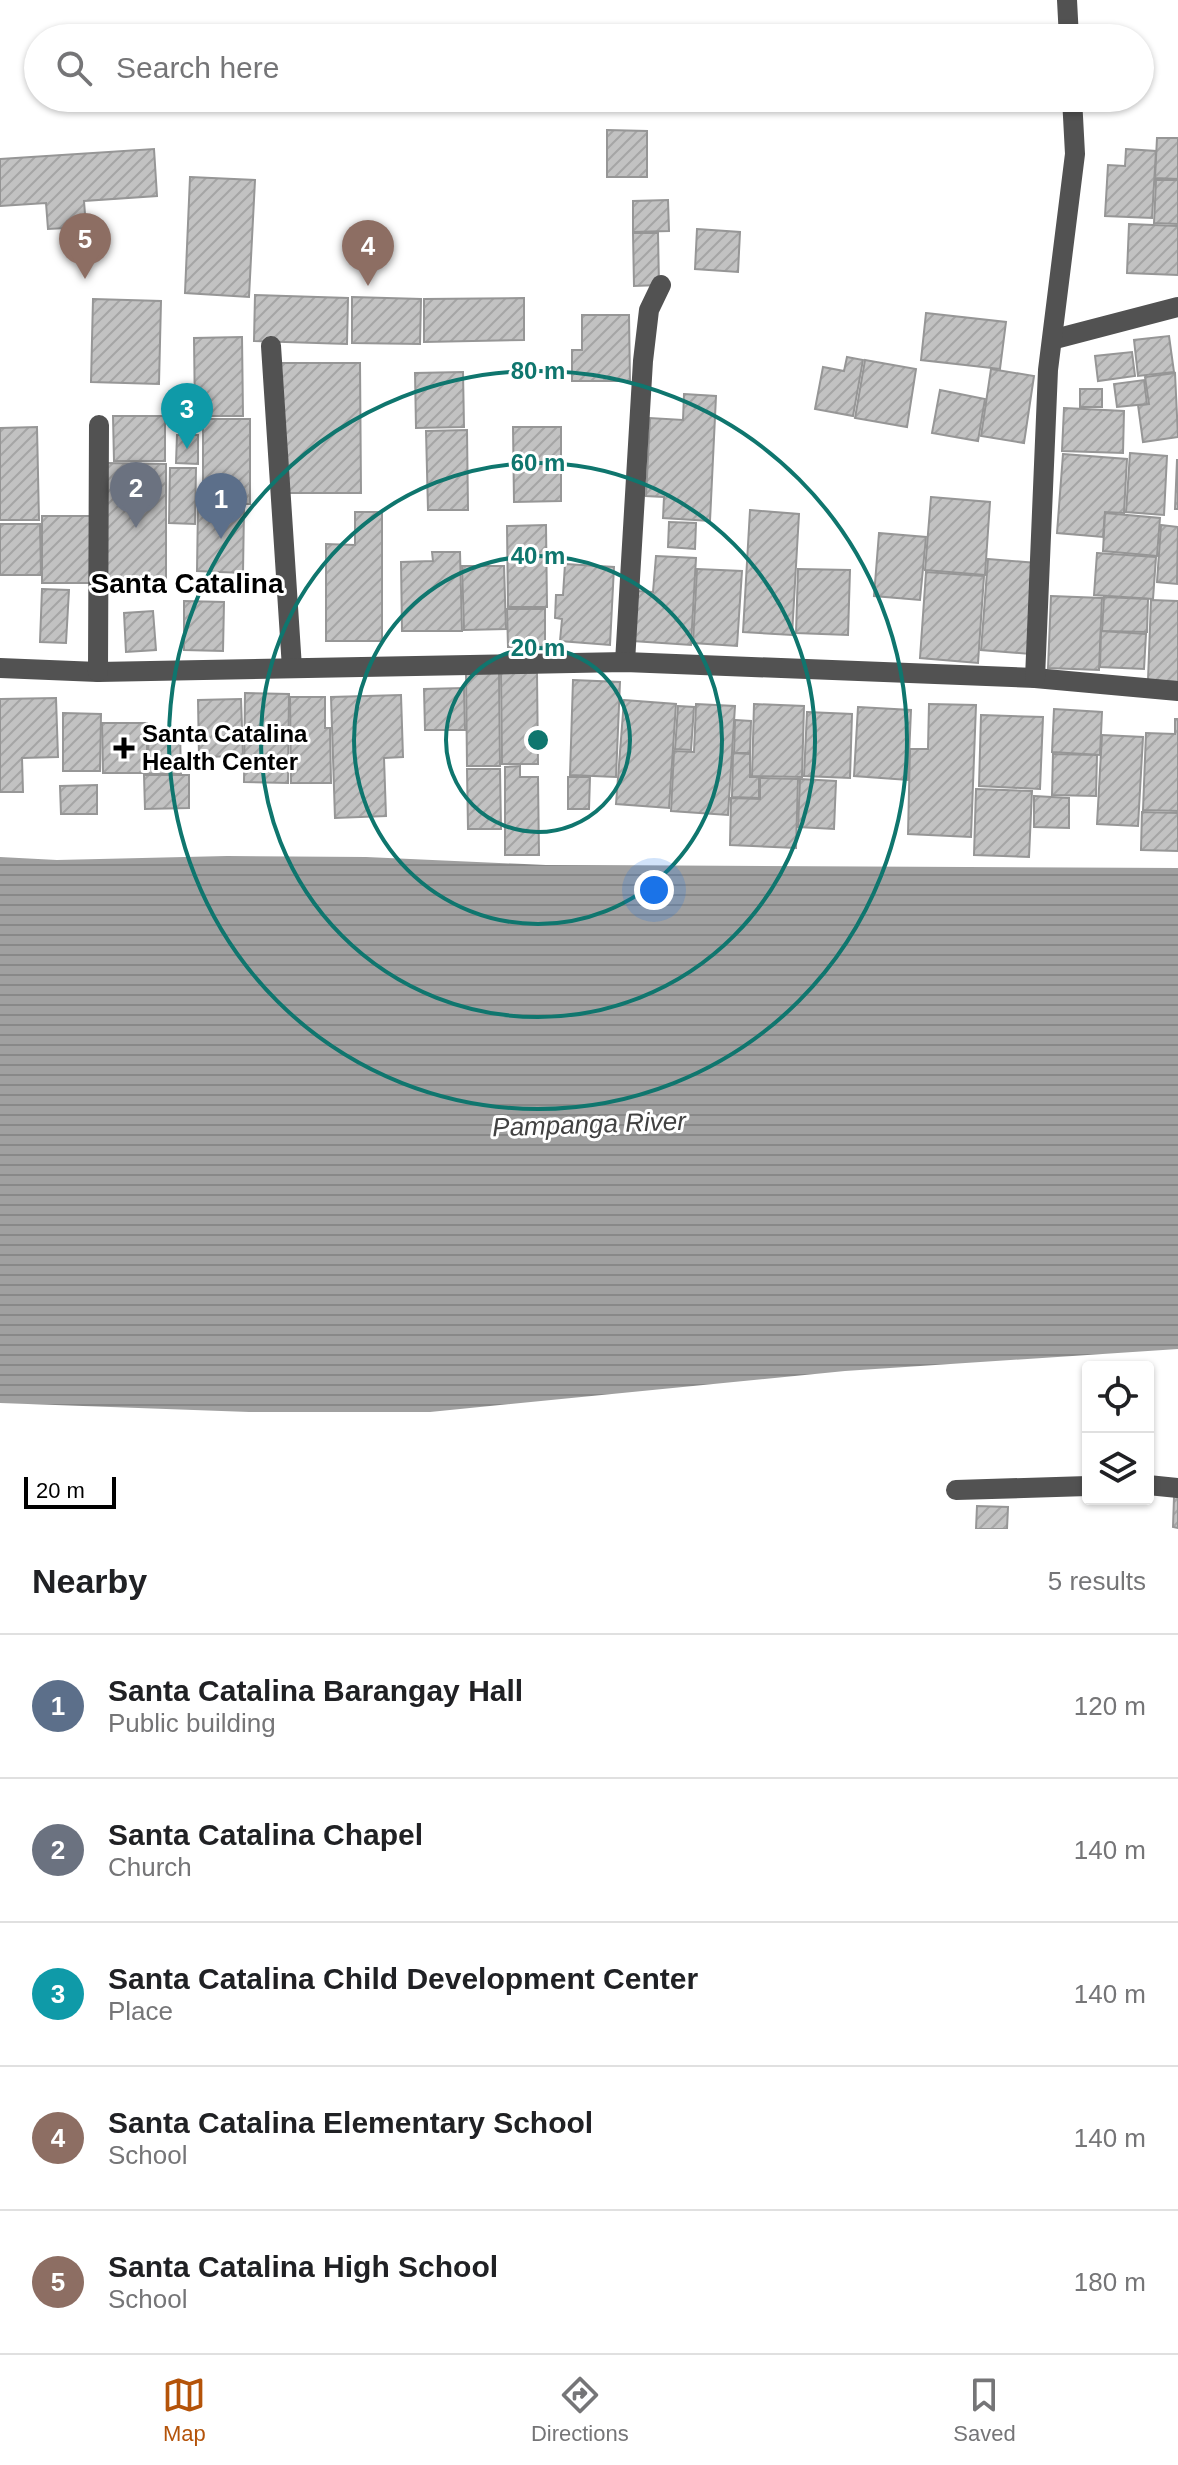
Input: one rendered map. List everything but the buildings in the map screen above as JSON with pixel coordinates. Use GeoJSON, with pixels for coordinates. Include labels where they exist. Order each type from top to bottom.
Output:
{"type":"FeatureCollection","features":[{"type":"Feature","properties":{"kind":"street"},"geometry":{"type":"LineString","coordinates":[[1067,0],[1068,24]]}},
{"type":"Feature","properties":{"kind":"street"},"geometry":{"type":"LineString","coordinates":[[1035,678],[1048,370],[1055,339],[1075,154],[1073,112]]}},
{"type":"Feature","properties":{"kind":"street"},"geometry":{"type":"LineString","coordinates":[[625,662],[643,361],[649,310],[661,285]]}},
{"type":"Feature","properties":{"kind":"street"},"geometry":{"type":"LineString","coordinates":[[1055,339],[1178,307]]}},
{"type":"Feature","properties":{"kind":"street"},"geometry":{"type":"LineString","coordinates":[[271,346],[292,668]]}},
{"type":"Feature","properties":{"kind":"street"},"geometry":{"type":"LineString","coordinates":[[98,672],[99,425]]}},
{"type":"Feature","properties":{"kind":"street"},"geometry":{"type":"LineString","coordinates":[[0,668],[98,672],[625,662],[1035,678],[1178,691]]}},
{"type":"Feature","properties":{"kind":"street"},"geometry":{"type":"LineString","coordinates":[[956,1490],[1082,1486]]}},
{"type":"Feature","properties":{"kind":"street"},"geometry":{"type":"LineString","coordinates":[[1154,1486],[1178,1488]]}},
{"type":"Feature","properties":{"kind":"water","name":"Pampanga River"},"geometry":{"type":"Polygon","coordinates":[[[0,857],[57,860],[366,857],[546,865],[1178,868],[1178,1349],[845,1371],[430,1412],[249,1412],[0,1403],[0,857]]]}},
{"type":"Feature","properties":{"kind":"place","name":"Santa Catalina High School"},"geometry":{"type":"Point","coordinates":[85,279]}},
{"type":"Feature","properties":{"kind":"place","name":"Santa Catalina Elementary School"},"geometry":{"type":"Point","coordinates":[368,286]}},
{"type":"Feature","properties":{"kind":"place","name":"Santa Catalina Child Development Center"},"geometry":{"type":"Point","coordinates":[187,449]}},
{"type":"Feature","properties":{"kind":"place","name":"Santa Catalina Chapel"},"geometry":{"type":"Point","coordinates":[136,528]}},
{"type":"Feature","properties":{"kind":"place","name":"Santa Catalina Barangay Hall"},"geometry":{"type":"Point","coordinates":[221,539]}},
{"type":"Feature","properties":{"kind":"place","name":"Santa Catalina Health Center"},"geometry":{"type":"Point","coordinates":[124,748]}},
{"type":"Feature","properties":{"kind":"district","name":"Santa Catalina"},"geometry":{"type":"Point","coordinates":[187,583]}}]}
